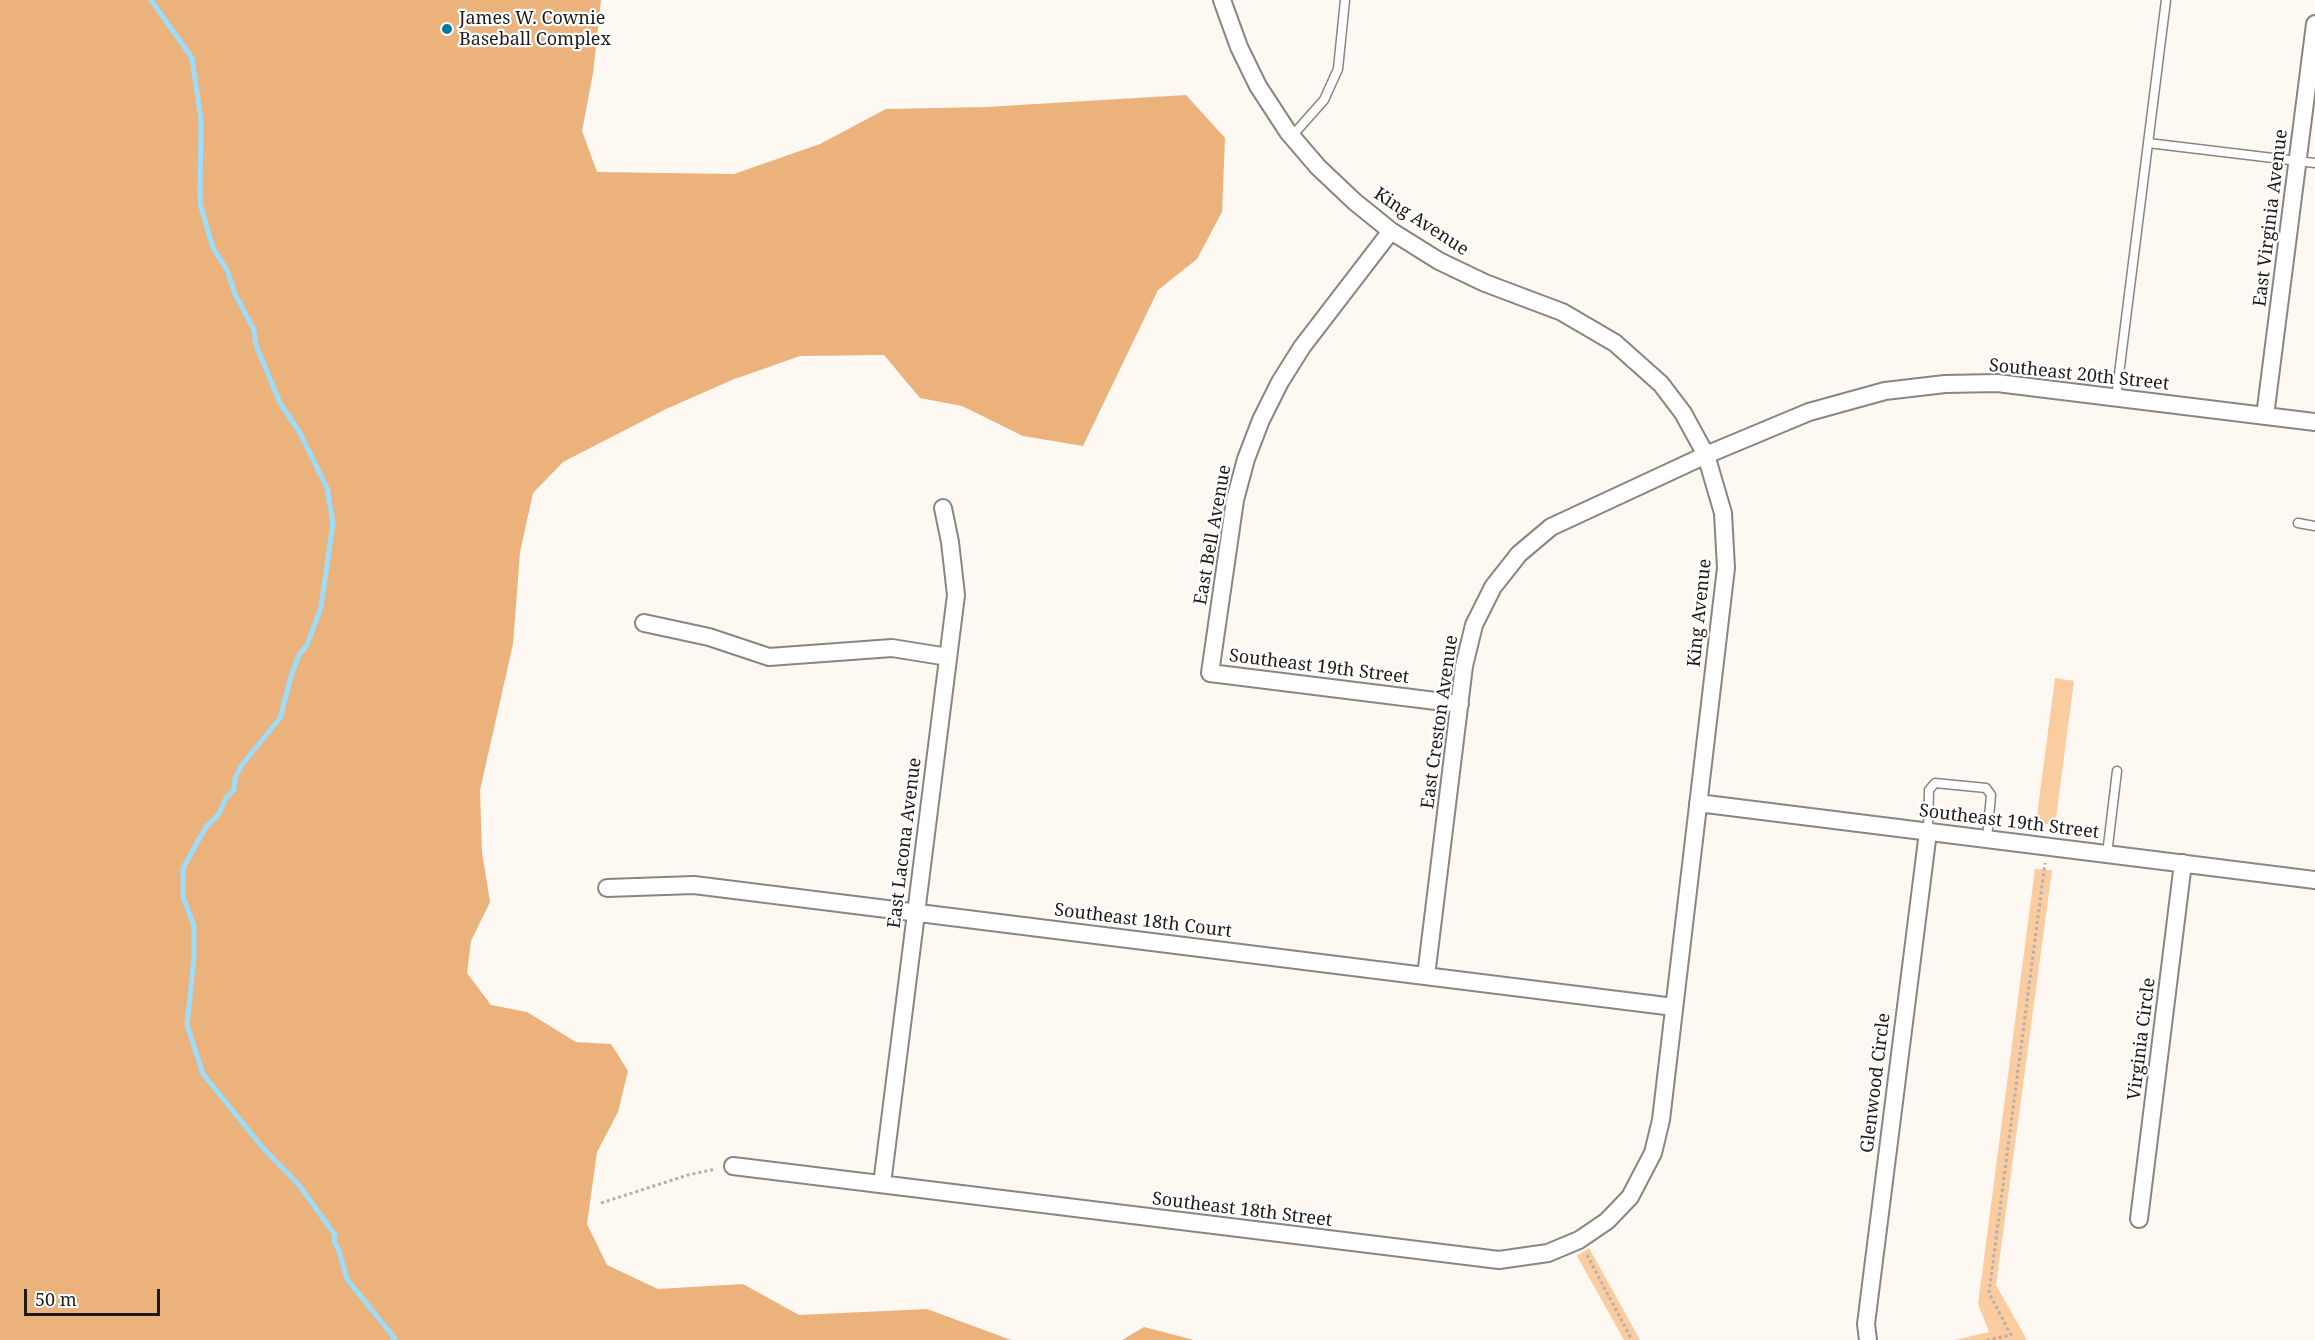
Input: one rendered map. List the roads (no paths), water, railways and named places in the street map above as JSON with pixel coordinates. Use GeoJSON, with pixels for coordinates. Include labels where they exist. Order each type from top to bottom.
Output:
{"type":"FeatureCollection","features":[{"type":"Feature","properties":{"kind":"street","name":"King Avenue"},"geometry":{"type":"LineString","coordinates":[[1222,0],[1239,47],[1258,86],[1292,136],[1318,167],[1355,202],[1392,231],[1438,261],[1485,283],[1562,312],[1615,343],[1661,384],[1683,413],[1706,455],[1723,513],[1726,567],[1662,1104]]}},
{"type":"Feature","properties":{"kind":"street","name":"East Virginia Avenue"},"geometry":{"type":"LineString","coordinates":[[2265,416],[2307,162],[2315,24]]}},
{"type":"Feature","properties":{"kind":"street","name":"East Bell Avenue"},"geometry":{"type":"LineString","coordinates":[[1210,674],[1235,500],[1246,459],[1261,420],[1280,382],[1302,347],[1392,231]]}},
{"type":"Feature","properties":{"kind":"street","name":"Southeast 20th Street"},"geometry":{"type":"LineString","coordinates":[[1706,455],[1809,412],[1885,391],[1945,384],[1996,382],[2315,422]]}},
{"type":"Feature","properties":{"kind":"street","name":"East Creston Avenue"},"geometry":{"type":"LineString","coordinates":[[1426,976],[1464,666],[1474,625],[1493,587],[1519,554],[1551,527],[1706,455]]}},
{"type":"Feature","properties":{"kind":"street","name":"East Lacona Avenue"},"geometry":{"type":"LineString","coordinates":[[882,1184],[957,595],[943,508]]}},
{"type":"Feature","properties":{"kind":"street"},"geometry":{"type":"LineString","coordinates":[[644,623],[709,637],[769,657],[892,648],[948,657]]}},
{"type":"Feature","properties":{"kind":"street","name":"Southeast 19th Street"},"geometry":{"type":"LineString","coordinates":[[1210,674],[1460,704]]}},
{"type":"Feature","properties":{"kind":"street","name":"Southeast 19th Street"},"geometry":{"type":"LineString","coordinates":[[1698,803],[2315,879]]}},
{"type":"Feature","properties":{"kind":"street","name":"Glenwood Circle"},"geometry":{"type":"LineString","coordinates":[[1868,1340],[1866,1324],[1928,832]]}},
{"type":"Feature","properties":{"kind":"street","name":"Virginia Circle"},"geometry":{"type":"LineString","coordinates":[[2139,1219],[2183,863]]}},
{"type":"Feature","properties":{"kind":"street","name":"Southeast 18th Court"},"geometry":{"type":"LineString","coordinates":[[607,888],[694,885],[1674,1007]]}},
{"type":"Feature","properties":{"kind":"street","name":"Southeast 18th Street"},"geometry":{"type":"LineString","coordinates":[[733,1166],[1482,1259],[1532,1257],[1579,1240],[1607,1221],[1639,1183],[1653,1153],[1662,1104]]}},
{"type":"Feature","properties":{"kind":"lane"},"geometry":{"type":"LineString","coordinates":[[1292,136],[1323,100],[1338,69],[1345,0]]}},
{"type":"Feature","properties":{"kind":"lane"},"geometry":{"type":"LineString","coordinates":[[2116,398],[2166,0]]}},
{"type":"Feature","properties":{"kind":"lane"},"geometry":{"type":"LineString","coordinates":[[2148,143],[2307,162]]}},
{"type":"Feature","properties":{"kind":"lane"},"geometry":{"type":"LineString","coordinates":[[2298,523],[2315,526]]}},
{"type":"Feature","properties":{"kind":"lane"},"geometry":{"type":"LineString","coordinates":[[2107,854],[2117,771]]}},
{"type":"Feature","properties":{"kind":"lane"},"geometry":{"type":"LineString","coordinates":[[1928,832],[1929,790],[1935,783],[1986,788],[1991,795],[1987,839]]}},
{"type":"Feature","properties":{"kind":"waterway"},"geometry":{"type":"LineString","coordinates":[[151,0],[192,58],[201,120],[200,203],[213,248],[227,270],[235,294],[254,330],[256,345],[280,403],[300,433],[327,488],[333,523],[321,607],[307,645],[300,653],[292,673],[280,718],[241,766],[235,778],[234,790],[226,798],[218,815],[206,827],[183,868],[183,897],[194,926],[194,958],[187,1025],[203,1074],[263,1148],[299,1185],[335,1235],[334,1241],[347,1279],[396,1340]]}},
{"type":"Feature","properties":{"kind":"place","name":"James W. Cownie Baseball Complex"},"geometry":{"type":"Point","coordinates":[447,29]}}]}
